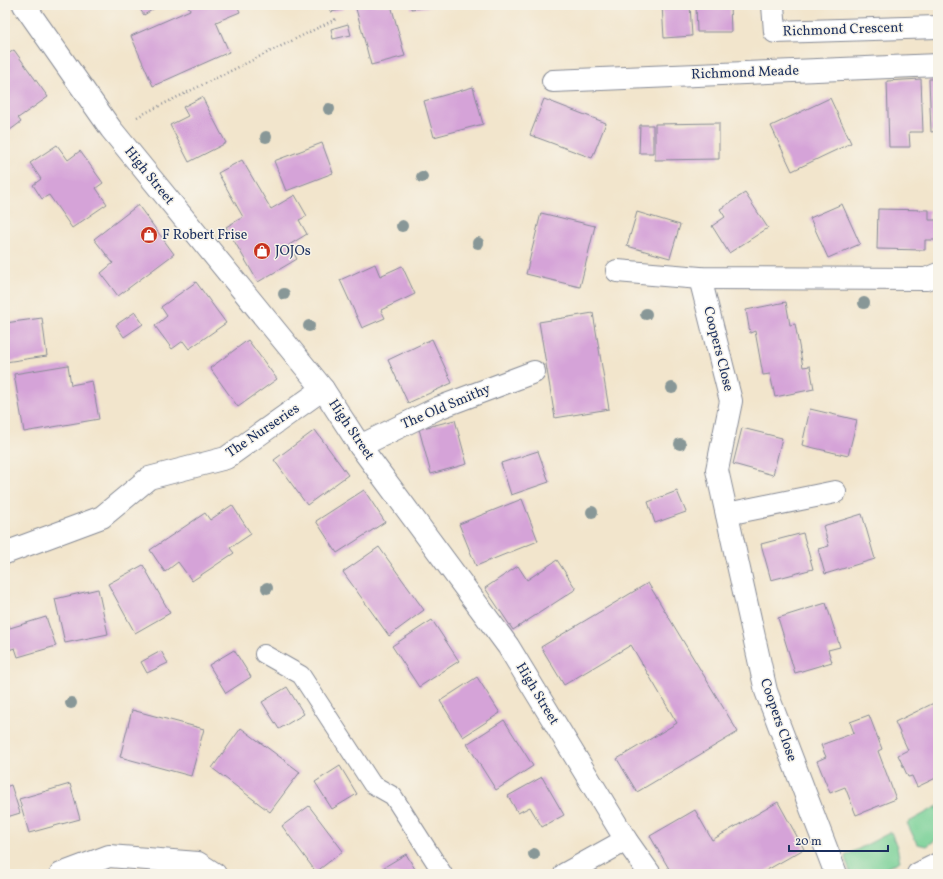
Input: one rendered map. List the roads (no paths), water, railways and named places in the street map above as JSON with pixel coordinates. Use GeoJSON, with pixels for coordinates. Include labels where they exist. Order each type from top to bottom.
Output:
{"type":"FeatureCollection","features":[{"type":"Feature","properties":{"kind":"street","name":"High Street"},"geometry":{"type":"LineString","coordinates":[[24,5],[111,129],[323,389],[360,446],[508,646],[626,840],[650,874]]}},
{"type":"Feature","properties":{"kind":"street","name":"Richmond Crescent"},"geometry":{"type":"LineString","coordinates":[[773,5],[776,32],[938,27]]}},
{"type":"Feature","properties":{"kind":"street","name":"Richmond Meade"},"geometry":{"type":"LineString","coordinates":[[553,81],[938,65]]}},
{"type":"Feature","properties":{"kind":"street"},"geometry":{"type":"LineString","coordinates":[[617,271],[700,278],[926,279],[938,274]]}},
{"type":"Feature","properties":{"kind":"street","name":"Coopers Close"},"geometry":{"type":"LineString","coordinates":[[700,278],[731,401],[717,470],[766,691],[836,874]]}},
{"type":"Feature","properties":{"kind":"street","name":"The Old Smithy"},"geometry":{"type":"LineString","coordinates":[[360,446],[438,408],[534,372]]}},
{"type":"Feature","properties":{"kind":"street","name":"The Nurseries"},"geometry":{"type":"LineString","coordinates":[[5,554],[102,517],[149,478],[226,458],[323,389]]}},
{"type":"Feature","properties":{"kind":"street"},"geometry":{"type":"LineString","coordinates":[[727,514],[835,492]]}},
{"type":"Feature","properties":{"kind":"street"},"geometry":{"type":"LineString","coordinates":[[564,874],[626,840]]}},
{"type":"Feature","properties":{"kind":"street"},"geometry":{"type":"LineString","coordinates":[[61,874],[109,856],[198,863],[215,874]]}},
{"type":"Feature","properties":{"kind":"street"},"geometry":{"type":"LineString","coordinates":[[918,874],[938,864]]}},
{"type":"Feature","properties":{"kind":"lane"},"geometry":{"type":"LineString","coordinates":[[264,654],[301,675],[372,784],[393,796],[443,874]]}},
{"type":"Feature","properties":{"kind":"place","name":"F Robert Frise"},"geometry":{"type":"Point","coordinates":[149,235]}},
{"type":"Feature","properties":{"kind":"place","name":"JOJOs"},"geometry":{"type":"Point","coordinates":[262,251]}}]}
